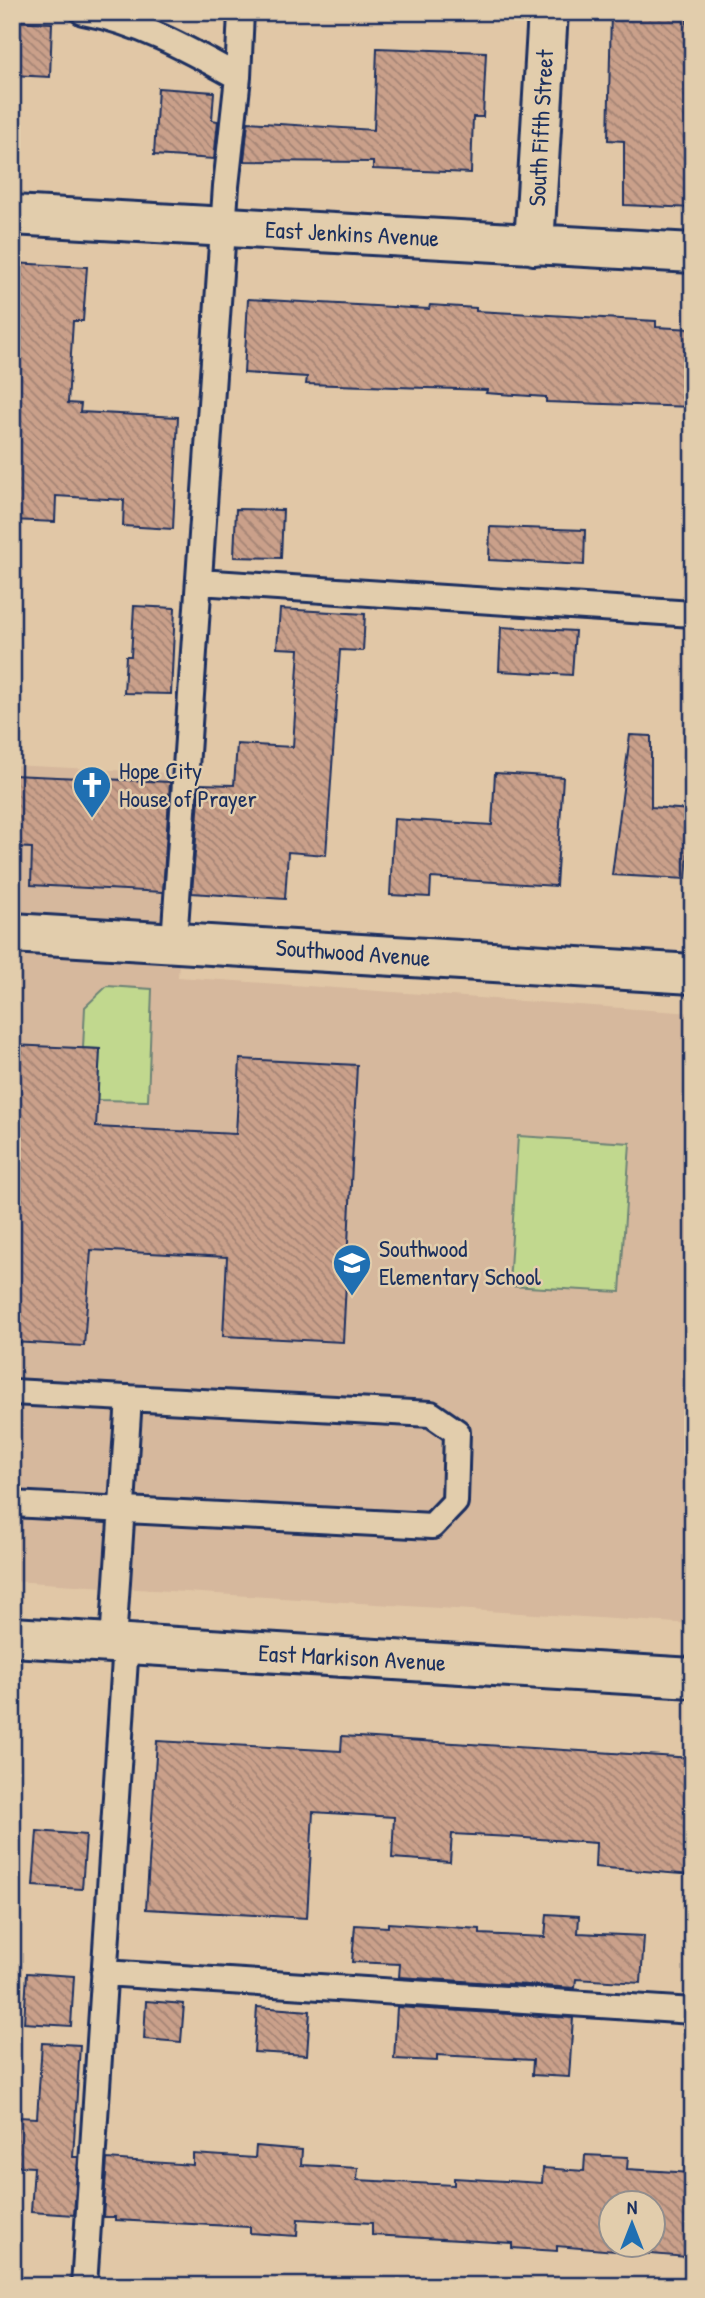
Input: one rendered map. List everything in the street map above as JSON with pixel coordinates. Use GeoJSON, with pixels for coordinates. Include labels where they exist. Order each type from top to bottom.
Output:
{"type":"FeatureCollection","features":[{"type":"Feature","properties":{"kind":"street","name":"South Fifth Street"},"geometry":{"type":"LineString","coordinates":[[534,244],[548,12]]}},
{"type":"Feature","properties":{"kind":"street","name":"East Jenkins Avenue"},"geometry":{"type":"LineString","coordinates":[[12,215],[693,253]]}},
{"type":"Feature","properties":{"kind":"street","name":"Southwood Avenue"},"geometry":{"type":"LineString","coordinates":[[12,933],[693,974]]}},
{"type":"Feature","properties":{"kind":"street","name":"East Markison Avenue"},"geometry":{"type":"LineString","coordinates":[[12,1637],[693,1678]]}},
{"type":"Feature","properties":{"kind":"lane"},"geometry":{"type":"LineString","coordinates":[[83,12],[108,16],[177,43],[238,77]]}},
{"type":"Feature","properties":{"kind":"lane"},"geometry":{"type":"LineString","coordinates":[[174,942],[223,227],[238,77],[241,12]]}},
{"type":"Feature","properties":{"kind":"lane"},"geometry":{"type":"LineString","coordinates":[[199,582],[693,614]]}},
{"type":"Feature","properties":{"kind":"lane"},"geometry":{"type":"LineString","coordinates":[[12,1392],[431,1414],[457,1432],[454,1503],[432,1526],[12,1504]]}},
{"type":"Feature","properties":{"kind":"lane"},"geometry":{"type":"LineString","coordinates":[[84,2286],[104,1973],[119,1643],[121,1509],[128,1398]]}},
{"type":"Feature","properties":{"kind":"lane"},"geometry":{"type":"LineString","coordinates":[[104,1973],[693,2011]]}},
{"type":"Feature","properties":{"kind":"shaded area","name":"Southwood Elementary School"},"geometry":{"type":"Polygon","coordinates":[[[12,765],[192,774],[178,977],[693,1013],[693,1624],[12,1581],[12,765]]]}},
{"type":"Feature","properties":{"kind":"green space"},"geometry":{"type":"Polygon","coordinates":[[[107,986],[152,989],[148,1101],[97,1100],[100,1049],[83,1048],[85,1007],[107,986]]]}},
{"type":"Feature","properties":{"kind":"green space"},"geometry":{"type":"Polygon","coordinates":[[[518,1136],[630,1143],[620,1292],[509,1286],[518,1136]]]}},
{"type":"Feature","properties":{"kind":"building"},"geometry":{"type":"Polygon","coordinates":[[[611,12],[687,12],[687,26],[693,26],[693,208],[624,205],[624,141],[608,140],[611,12]]]}},
{"type":"Feature","properties":{"kind":"building"},"geometry":{"type":"Polygon","coordinates":[[[12,21],[52,23],[50,77],[12,75],[12,21]]]}},
{"type":"Feature","properties":{"kind":"building"},"geometry":{"type":"Polygon","coordinates":[[[377,48],[486,52],[483,117],[473,117],[471,173],[373,169],[373,162],[244,161],[248,122],[374,130],[377,48]]]}},
{"type":"Feature","properties":{"kind":"building"},"geometry":{"type":"Polygon","coordinates":[[[158,88],[214,92],[212,120],[218,121],[214,159],[154,155],[158,88]]]}},
{"type":"Feature","properties":{"kind":"building"},"geometry":{"type":"Polygon","coordinates":[[[12,263],[87,267],[83,321],[73,321],[68,403],[81,404],[80,412],[178,417],[173,529],[123,526],[124,500],[56,496],[55,522],[12,520],[12,263]]]}},
{"type":"Feature","properties":{"kind":"building"},"geometry":{"type":"Polygon","coordinates":[[[248,299],[429,309],[430,305],[476,308],[476,311],[656,321],[656,327],[693,329],[693,407],[546,402],[546,397],[486,393],[487,390],[306,384],[307,377],[244,373],[248,299]]]}},
{"type":"Feature","properties":{"kind":"building"},"geometry":{"type":"Polygon","coordinates":[[[236,509],[283,510],[281,558],[234,557],[236,509]]]}},
{"type":"Feature","properties":{"kind":"building"},"geometry":{"type":"Polygon","coordinates":[[[490,527],[585,530],[584,565],[489,560],[490,527]]]}},
{"type":"Feature","properties":{"kind":"building"},"geometry":{"type":"Polygon","coordinates":[[[134,606],[175,608],[171,694],[124,693],[126,656],[131,656],[134,606]]]}},
{"type":"Feature","properties":{"kind":"building"},"geometry":{"type":"Polygon","coordinates":[[[280,609],[365,614],[363,651],[340,650],[326,855],[288,852],[285,899],[192,893],[200,784],[234,785],[237,744],[293,747],[299,649],[277,648],[280,609]]]}},
{"type":"Feature","properties":{"kind":"building"},"geometry":{"type":"Polygon","coordinates":[[[501,627],[575,631],[572,675],[499,671],[501,627]]]}},
{"type":"Feature","properties":{"kind":"building"},"geometry":{"type":"Polygon","coordinates":[[[630,735],[651,736],[651,807],[691,810],[686,879],[612,875],[630,735]]]}},
{"type":"Feature","properties":{"kind":"building"},"geometry":{"type":"Polygon","coordinates":[[[495,773],[563,777],[556,886],[431,878],[430,897],[390,895],[394,819],[492,825],[495,773]]]}},
{"type":"Feature","properties":{"kind":"building","name":"Hope City House of Prayer"},"geometry":{"type":"Polygon","coordinates":[[[12,775],[170,782],[163,892],[31,885],[32,848],[12,847],[12,775]]]}},
{"type":"Feature","properties":{"kind":"building"},"geometry":{"type":"Polygon","coordinates":[[[12,1045],[100,1049],[96,1127],[236,1134],[240,1059],[357,1065],[343,1342],[223,1336],[227,1257],[91,1250],[84,1346],[12,1342],[12,1045]]]}},
{"type":"Feature","properties":{"kind":"building"},"geometry":{"type":"Polygon","coordinates":[[[342,1736],[693,1758],[693,1875],[595,1867],[596,1843],[511,1837],[452,1834],[450,1862],[392,1858],[394,1817],[313,1812],[307,1918],[146,1909],[157,1741],[341,1751],[342,1736]]]}},
{"type":"Feature","properties":{"kind":"building"},"geometry":{"type":"Polygon","coordinates":[[[37,1831],[86,1835],[82,1889],[33,1886],[37,1831]]]}},
{"type":"Feature","properties":{"kind":"building"},"geometry":{"type":"Polygon","coordinates":[[[547,1914],[579,1916],[578,1933],[644,1936],[641,1983],[576,1979],[575,1988],[399,1977],[400,1964],[352,1962],[355,1925],[388,1927],[388,1923],[480,1929],[480,1934],[545,1937],[547,1914]]]}},
{"type":"Feature","properties":{"kind":"building"},"geometry":{"type":"Polygon","coordinates":[[[27,1973],[74,1976],[71,2026],[24,2023],[27,1973]]]}},
{"type":"Feature","properties":{"kind":"building"},"geometry":{"type":"Polygon","coordinates":[[[146,2001],[184,2004],[181,2042],[144,2039],[146,2001]]]}},
{"type":"Feature","properties":{"kind":"building"},"geometry":{"type":"Polygon","coordinates":[[[257,2007],[310,2011],[307,2055],[254,2052],[257,2007]]]}},
{"type":"Feature","properties":{"kind":"building"},"geometry":{"type":"Polygon","coordinates":[[[397,2007],[573,2018],[569,2077],[532,2075],[533,2060],[437,2055],[437,2061],[394,2059],[397,2007]]]}},
{"type":"Feature","properties":{"kind":"building"},"geometry":{"type":"Polygon","coordinates":[[[42,2043],[80,2045],[73,2157],[78,2157],[74,2215],[31,2212],[34,2167],[15,2166],[18,2117],[37,2118],[42,2043]]]}},
{"type":"Feature","properties":{"kind":"building"},"geometry":{"type":"Polygon","coordinates":[[[256,2146],[302,2150],[301,2165],[358,2168],[357,2180],[454,2185],[454,2178],[542,2183],[543,2168],[584,2171],[585,2155],[628,2157],[627,2169],[692,2173],[686,2257],[666,2255],[666,2190],[596,2190],[596,2249],[557,2246],[557,2251],[512,2248],[512,2243],[372,2235],[372,2223],[298,2219],[297,2236],[250,2233],[250,2227],[115,2220],[115,2217],[103,2217],[107,2159],[193,2165],[193,2154],[255,2158],[256,2146]]]}},
{"type":"Feature","properties":{"kind":"place","name":"Hope City House of Prayer"},"geometry":{"type":"Point","coordinates":[92,819]}},
{"type":"Feature","properties":{"kind":"place","name":"Southwood Elementary School"},"geometry":{"type":"Point","coordinates":[352,1297]}}]}
